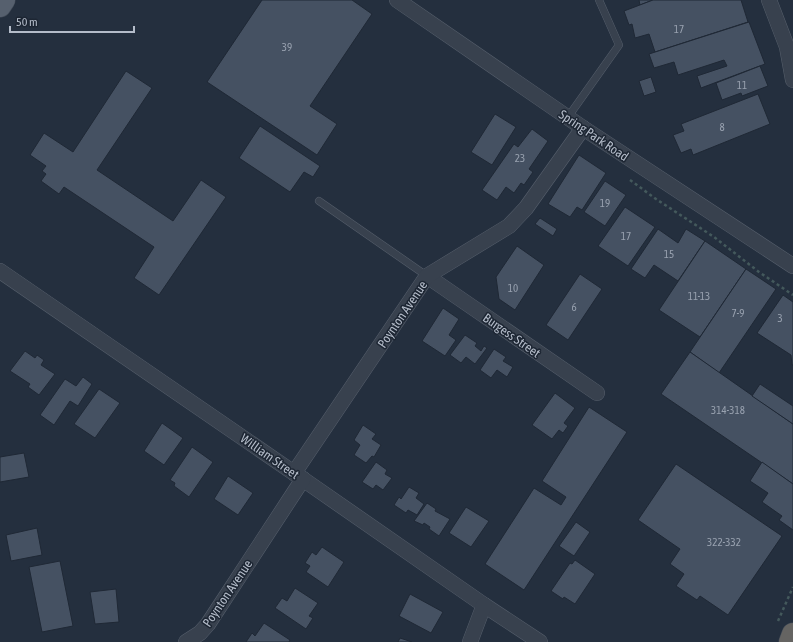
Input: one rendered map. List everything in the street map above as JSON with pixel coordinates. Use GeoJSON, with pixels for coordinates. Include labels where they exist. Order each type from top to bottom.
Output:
{"type":"FeatureCollection","features":[{"type":"Feature","properties":{"kind":"main road"},"geometry":{"type":"LineString","coordinates":[[0,6],[4,0]]}},
{"type":"Feature","properties":{"kind":"street","name":"Spring Park Road"},"geometry":{"type":"LineString","coordinates":[[397,0],[568,118],[793,266]]}},
{"type":"Feature","properties":{"kind":"street"},"geometry":{"type":"LineString","coordinates":[[769,0],[790,46],[793,80]]}},
{"type":"Feature","properties":{"kind":"street","name":"Poynton Avenue"},"geometry":{"type":"LineString","coordinates":[[186,642],[200,633],[208,624],[299,476],[427,276],[509,226],[526,208],[583,128]]}},
{"type":"Feature","properties":{"kind":"street","name":"William Street"},"geometry":{"type":"LineString","coordinates":[[0,271],[484,605],[540,642]]}},
{"type":"Feature","properties":{"kind":"street","name":"Burgess Street"},"geometry":{"type":"LineString","coordinates":[[427,276],[597,393]]}},
{"type":"Feature","properties":{"kind":"street"},"geometry":{"type":"LineString","coordinates":[[470,642],[484,605]]}},
{"type":"Feature","properties":{"kind":"lane"},"geometry":{"type":"LineString","coordinates":[[568,118],[620,45],[599,0]]}},
{"type":"Feature","properties":{"kind":"lane"},"geometry":{"type":"LineString","coordinates":[[319,201],[427,276]]}},
{"type":"Feature","properties":{"kind":"path"},"geometry":{"type":"LineString","coordinates":[[628,178],[656,199],[714,237],[759,272],[793,295]]}},
{"type":"Feature","properties":{"kind":"path"},"geometry":{"type":"LineString","coordinates":[[786,634],[793,587]]}},
{"type":"Feature","properties":{"kind":"building"},"geometry":{"type":"Polygon","coordinates":[[[262,0],[352,0],[372,14],[310,106],[337,124],[317,155],[207,82],[262,0]]]}},
{"type":"Feature","properties":{"kind":"building"},"geometry":{"type":"Polygon","coordinates":[[[639,0],[653,0],[640,5],[639,0]]]}},
{"type":"Feature","properties":{"kind":"building"},"geometry":{"type":"Polygon","coordinates":[[[653,0],[741,0],[748,22],[655,52],[649,34],[635,38],[632,24],[629,25],[624,11],[653,0]]]}},
{"type":"Feature","properties":{"kind":"building"},"geometry":{"type":"Polygon","coordinates":[[[749,22],[765,64],[701,88],[697,76],[727,66],[724,60],[678,75],[674,62],[654,68],[649,54],[749,22]]]}},
{"type":"Feature","properties":{"kind":"building"},"geometry":{"type":"Polygon","coordinates":[[[760,66],[768,86],[742,96],[741,93],[722,100],[716,83],[760,66]]]}},
{"type":"Feature","properties":{"kind":"building"},"geometry":{"type":"Polygon","coordinates":[[[126,71],[152,88],[97,170],[173,221],[201,180],[226,197],[159,295],[134,278],[154,247],[64,187],[59,194],[41,181],[46,174],[42,171],[46,166],[30,155],[44,133],[73,152],[126,71]]]}},
{"type":"Feature","properties":{"kind":"building"},"geometry":{"type":"Polygon","coordinates":[[[651,77],[656,92],[644,96],[639,81],[651,77]]]}},
{"type":"Feature","properties":{"kind":"building"},"geometry":{"type":"Polygon","coordinates":[[[758,94],[770,124],[693,155],[691,149],[681,153],[673,135],[684,131],[681,124],[758,94]]]}},
{"type":"Feature","properties":{"kind":"building"},"geometry":{"type":"Polygon","coordinates":[[[495,114],[516,127],[492,165],[471,152],[495,114]]]}},
{"type":"Feature","properties":{"kind":"building"},"geometry":{"type":"Polygon","coordinates":[[[260,126],[320,166],[313,177],[304,172],[290,192],[239,158],[260,126]]]}},
{"type":"Feature","properties":{"kind":"building"},"geometry":{"type":"Polygon","coordinates":[[[532,129],[548,141],[529,169],[533,172],[524,185],[521,183],[514,193],[506,187],[497,200],[482,190],[514,144],[518,147],[532,129]]]}},
{"type":"Feature","properties":{"kind":"building"},"geometry":{"type":"Polygon","coordinates":[[[579,155],[606,173],[582,210],[577,207],[570,217],[548,204],[579,155]]]}},
{"type":"Feature","properties":{"kind":"building"},"geometry":{"type":"Polygon","coordinates":[[[605,181],[626,195],[605,226],[584,212],[605,181]]]}},
{"type":"Feature","properties":{"kind":"building"},"geometry":{"type":"Polygon","coordinates":[[[625,207],[655,227],[628,266],[598,246],[625,207]]]}},
{"type":"Feature","properties":{"kind":"building"},"geometry":{"type":"Polygon","coordinates":[[[540,218],[557,229],[553,236],[535,224],[540,218]]]}},
{"type":"Feature","properties":{"kind":"building"},"geometry":{"type":"Polygon","coordinates":[[[658,229],[678,243],[686,229],[705,241],[678,281],[654,265],[645,278],[631,269],[658,229]]]}},
{"type":"Feature","properties":{"kind":"building"},"geometry":{"type":"Polygon","coordinates":[[[705,241],[746,269],[700,337],[659,310],[705,241]]]}},
{"type":"Feature","properties":{"kind":"building"},"geometry":{"type":"Polygon","coordinates":[[[517,246],[544,265],[515,310],[499,299],[496,277],[517,246]]]}},
{"type":"Feature","properties":{"kind":"building"},"geometry":{"type":"Polygon","coordinates":[[[746,269],[776,289],[719,373],[690,352],[746,269]]]}},
{"type":"Feature","properties":{"kind":"building"},"geometry":{"type":"Polygon","coordinates":[[[580,274],[602,289],[568,340],[546,325],[580,274]]]}},
{"type":"Feature","properties":{"kind":"building"},"geometry":{"type":"Polygon","coordinates":[[[783,295],[793,302],[793,365],[791,355],[757,333],[783,295]]]}},
{"type":"Feature","properties":{"kind":"building"},"geometry":{"type":"Polygon","coordinates":[[[443,308],[459,319],[449,335],[456,340],[445,356],[422,341],[443,308]]]}},
{"type":"Feature","properties":{"kind":"building"},"geometry":{"type":"Polygon","coordinates":[[[465,335],[477,343],[475,346],[481,351],[484,346],[487,348],[475,364],[466,357],[461,363],[450,355],[465,335]]]}},
{"type":"Feature","properties":{"kind":"building"},"geometry":{"type":"Polygon","coordinates":[[[494,349],[506,357],[503,361],[513,367],[507,377],[497,370],[491,378],[480,370],[494,349]]]}},
{"type":"Feature","properties":{"kind":"building"},"geometry":{"type":"Polygon","coordinates":[[[25,351],[35,358],[37,355],[44,360],[41,365],[55,374],[39,395],[28,387],[30,384],[10,371],[25,351]]]}},
{"type":"Feature","properties":{"kind":"building"},"geometry":{"type":"Polygon","coordinates":[[[690,352],[793,424],[793,484],[661,394],[690,352]]]}},
{"type":"Feature","properties":{"kind":"building"},"geometry":{"type":"Polygon","coordinates":[[[83,377],[92,384],[78,406],[70,401],[54,425],[40,415],[65,379],[76,386],[83,377]]]}},
{"type":"Feature","properties":{"kind":"building"},"geometry":{"type":"Polygon","coordinates":[[[760,384],[793,406],[793,424],[752,396],[760,384]]]}},
{"type":"Feature","properties":{"kind":"building"},"geometry":{"type":"Polygon","coordinates":[[[99,389],[120,403],[95,438],[74,424],[99,389]]]}},
{"type":"Feature","properties":{"kind":"building"},"geometry":{"type":"Polygon","coordinates":[[[555,393],[575,408],[564,423],[568,426],[563,433],[559,430],[552,439],[532,425],[555,393]]]}},
{"type":"Feature","properties":{"kind":"building"},"geometry":{"type":"Polygon","coordinates":[[[589,407],[627,432],[524,590],[485,564],[534,488],[561,505],[566,497],[542,481],[589,407]]]}},
{"type":"Feature","properties":{"kind":"building"},"geometry":{"type":"Polygon","coordinates":[[[162,423],[183,438],[164,465],[144,451],[162,423]]]}},
{"type":"Feature","properties":{"kind":"building"},"geometry":{"type":"Polygon","coordinates":[[[363,425],[376,434],[372,439],[381,445],[374,457],[372,456],[366,463],[354,455],[360,445],[354,440],[363,425]]]}},
{"type":"Feature","properties":{"kind":"building"},"geometry":{"type":"Polygon","coordinates":[[[192,447],[213,462],[189,497],[174,486],[175,483],[170,480],[192,447]]]}},
{"type":"Feature","properties":{"kind":"building"},"geometry":{"type":"Polygon","coordinates":[[[24,453],[29,477],[0,482],[0,457],[24,453]]]}},
{"type":"Feature","properties":{"kind":"building"},"geometry":{"type":"Polygon","coordinates":[[[376,462],[387,470],[385,474],[392,478],[383,490],[376,485],[373,489],[362,482],[376,462]]]}},
{"type":"Feature","properties":{"kind":"building"},"geometry":{"type":"Polygon","coordinates":[[[762,462],[793,484],[793,530],[779,520],[782,516],[762,502],[768,493],[750,481],[762,462]]]}},
{"type":"Feature","properties":{"kind":"building"},"geometry":{"type":"Polygon","coordinates":[[[676,464],[782,536],[728,615],[700,596],[697,600],[676,586],[684,574],[670,564],[680,549],[638,520],[676,464]]]}},
{"type":"Feature","properties":{"kind":"building"},"geometry":{"type":"Polygon","coordinates":[[[228,476],[253,493],[238,515],[214,499],[228,476]]]}},
{"type":"Feature","properties":{"kind":"building"},"geometry":{"type":"Polygon","coordinates":[[[409,487],[419,493],[416,498],[424,504],[417,515],[408,510],[406,513],[394,505],[399,497],[401,499],[409,487]]]}},
{"type":"Feature","properties":{"kind":"building"},"geometry":{"type":"Polygon","coordinates":[[[427,503],[436,509],[435,511],[450,519],[439,536],[429,529],[430,527],[424,523],[423,525],[414,521],[427,503]]]}},
{"type":"Feature","properties":{"kind":"building"},"geometry":{"type":"Polygon","coordinates":[[[466,507],[489,521],[471,547],[449,533],[466,507]]]}},
{"type":"Feature","properties":{"kind":"building"},"geometry":{"type":"Polygon","coordinates":[[[576,522],[590,532],[574,556],[559,546],[576,522]]]}},
{"type":"Feature","properties":{"kind":"building"},"geometry":{"type":"Polygon","coordinates":[[[37,528],[42,555],[11,561],[6,535],[37,528]]]}},
{"type":"Feature","properties":{"kind":"building"},"geometry":{"type":"Polygon","coordinates":[[[322,547],[344,562],[328,587],[306,572],[310,566],[305,563],[312,552],[316,555],[322,547]]]}},
{"type":"Feature","properties":{"kind":"building"},"geometry":{"type":"Polygon","coordinates":[[[575,560],[595,574],[575,604],[564,597],[563,599],[551,591],[570,563],[572,564],[575,560]]]}},
{"type":"Feature","properties":{"kind":"building"},"geometry":{"type":"Polygon","coordinates":[[[60,561],[73,626],[42,632],[29,567],[60,561]]]}},
{"type":"Feature","properties":{"kind":"building"},"geometry":{"type":"Polygon","coordinates":[[[295,588],[318,603],[309,616],[313,618],[306,629],[275,608],[282,598],[287,601],[295,588]]]}},
{"type":"Feature","properties":{"kind":"building"},"geometry":{"type":"Polygon","coordinates":[[[116,589],[119,622],[95,624],[90,592],[116,589]]]}},
{"type":"Feature","properties":{"kind":"building"},"geometry":{"type":"Polygon","coordinates":[[[410,594],[443,612],[431,633],[399,616],[410,594]]]}},
{"type":"Feature","properties":{"kind":"building"},"geometry":{"type":"Polygon","coordinates":[[[264,623],[290,640],[289,642],[246,642],[252,633],[255,636],[264,623]]]}},
{"type":"Feature","properties":{"kind":"building"},"geometry":{"type":"Polygon","coordinates":[[[400,638],[412,642],[398,642],[400,638]]]}}]}
